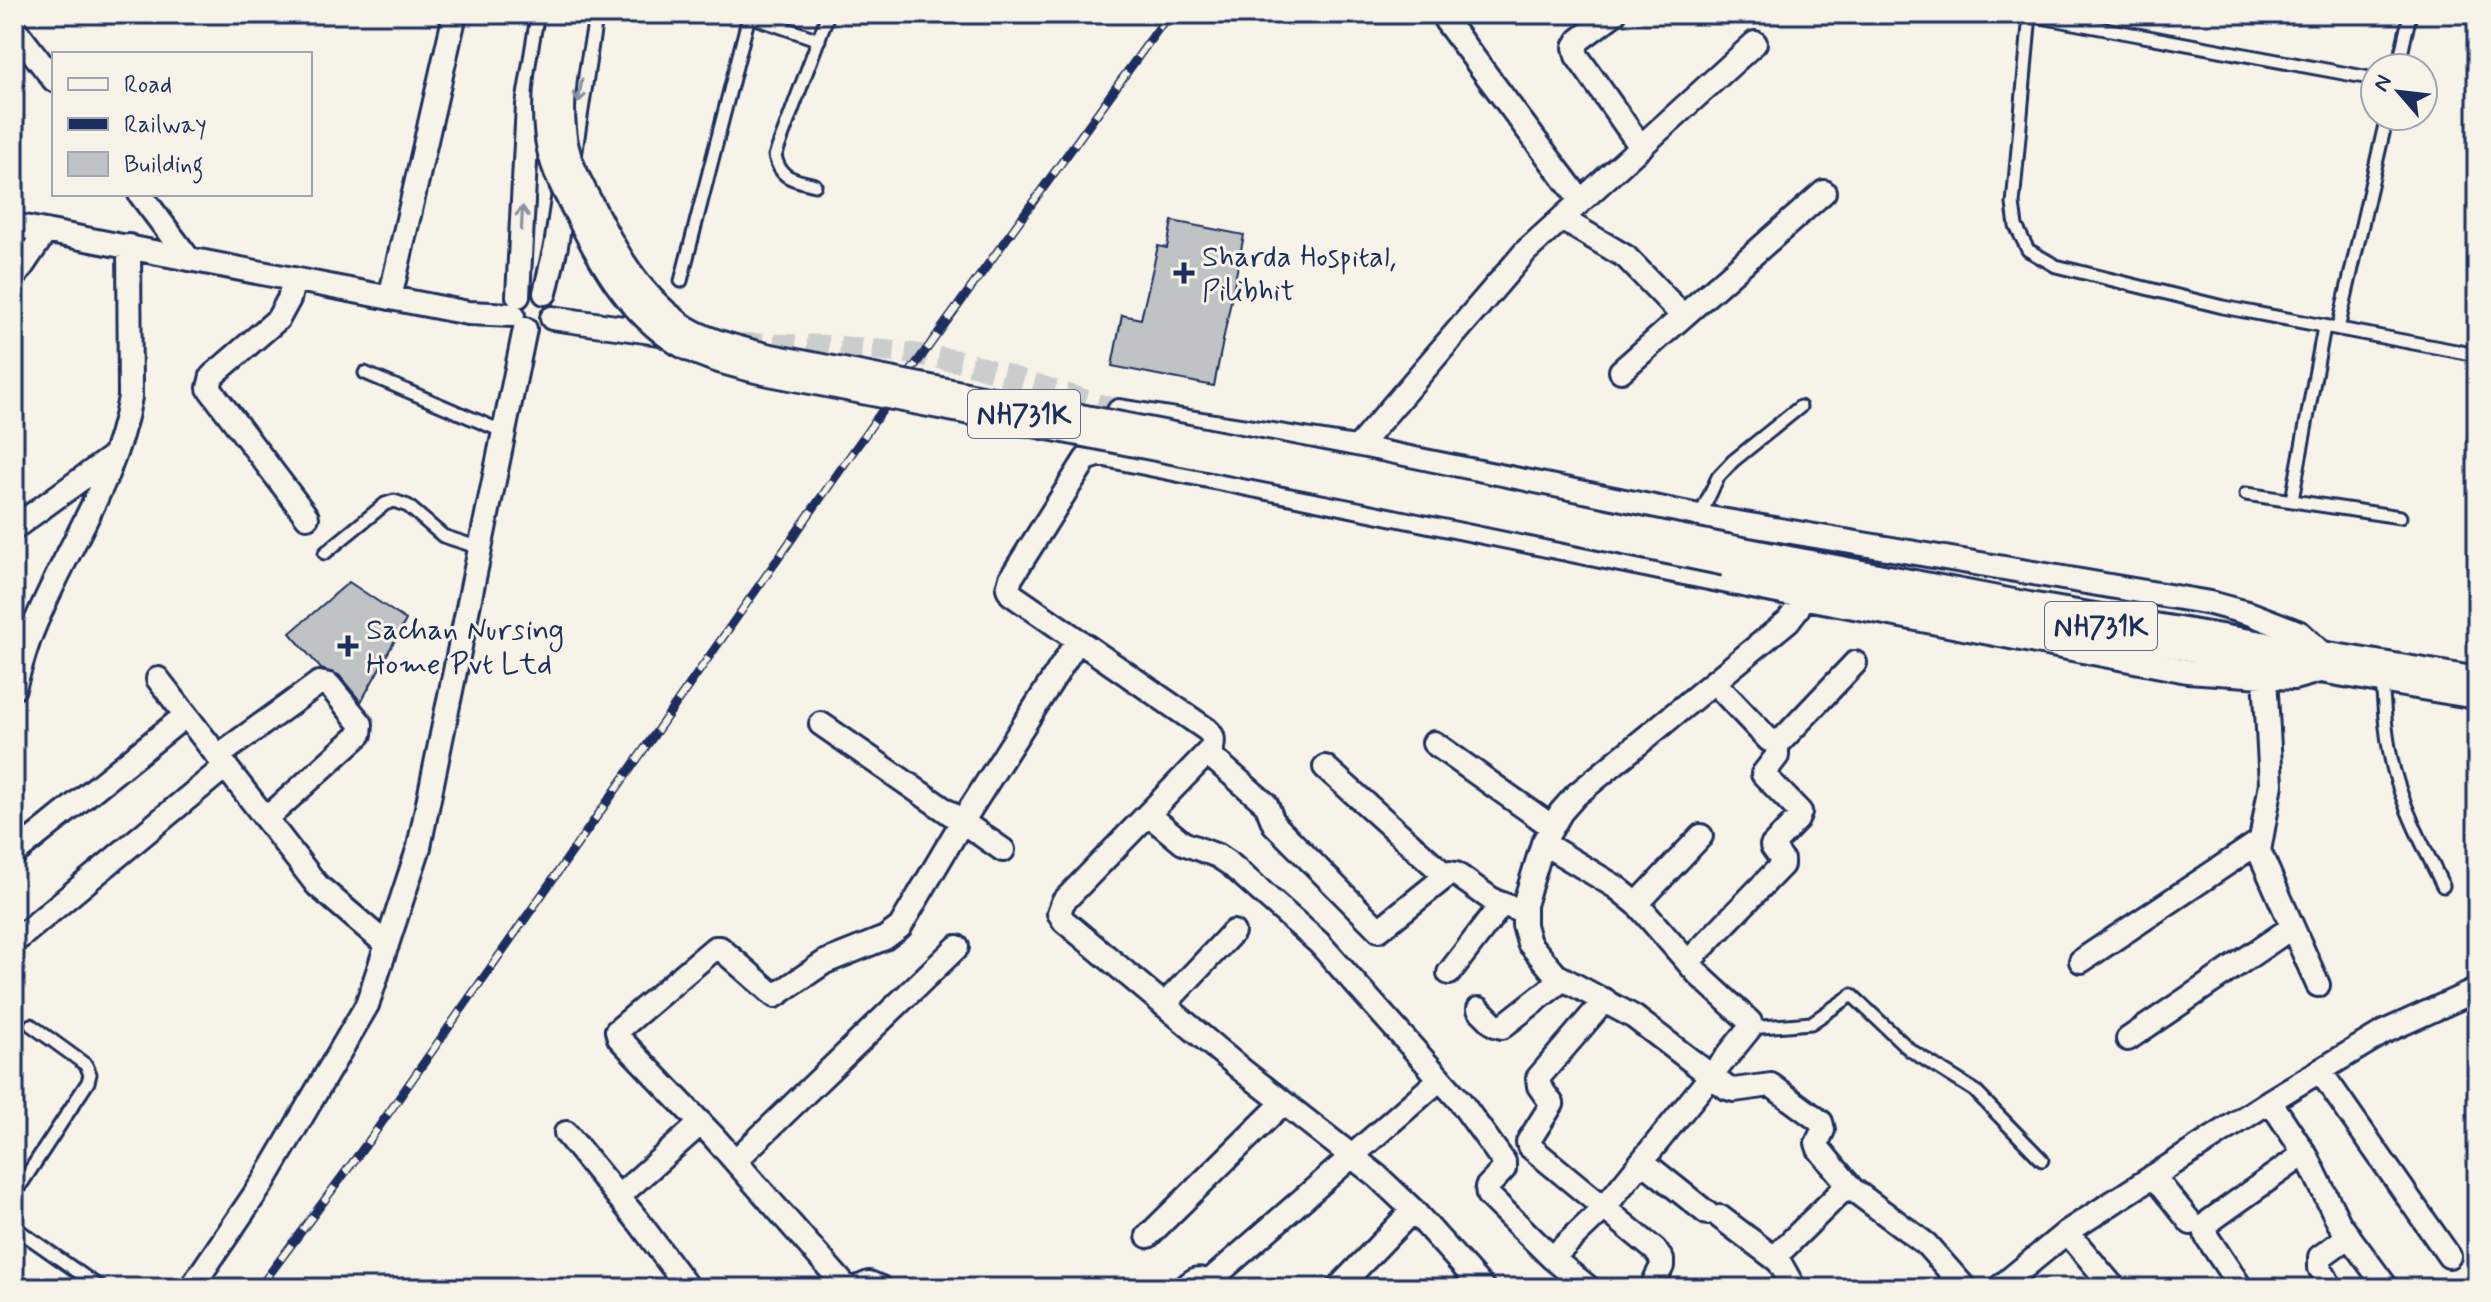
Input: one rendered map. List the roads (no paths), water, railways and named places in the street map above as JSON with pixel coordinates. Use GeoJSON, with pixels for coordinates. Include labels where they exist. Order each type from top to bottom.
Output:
{"type":"FeatureCollection","features":[{"type":"Feature","properties":{"kind":"highway","name":"NH731K"},"geometry":{"type":"LineString","coordinates":[[567,14],[554,87],[560,164],[611,263],[638,299],[676,332],[726,354],[2043,616],[2477,688]]}},
{"type":"Feature","properties":{"kind":"street"},"geometry":{"type":"LineString","coordinates":[[390,298],[455,14]]}},
{"type":"Feature","properties":{"kind":"street"},"geometry":{"type":"LineString","coordinates":[[191,1288],[264,1181],[367,1005],[419,847],[504,432],[519,313],[528,105],[543,14]]}},
{"type":"Feature","properties":{"kind":"street"},"geometry":{"type":"LineString","coordinates":[[14,225],[468,313],[519,313],[543,327],[552,318],[552,304],[545,293],[556,246],[591,14]]}},
{"type":"Feature","properties":{"kind":"street"},"geometry":{"type":"LineString","coordinates":[[1614,14],[1579,40],[1575,47],[1577,56],[1641,147]]}},
{"type":"Feature","properties":{"kind":"street"},"geometry":{"type":"LineString","coordinates":[[1446,21],[1581,201]]}},
{"type":"Feature","properties":{"kind":"street"},"geometry":{"type":"LineString","coordinates":[[14,28],[52,77]]}},
{"type":"Feature","properties":{"kind":"street"},"geometry":{"type":"LineString","coordinates":[[1357,448],[1509,269],[1755,43]]}},
{"type":"Feature","properties":{"kind":"street"},"geometry":{"type":"LineString","coordinates":[[1621,371],[1824,192]]}},
{"type":"Feature","properties":{"kind":"street"},"geometry":{"type":"LineString","coordinates":[[142,196],[188,258]]}},
{"type":"Feature","properties":{"kind":"street"},"geometry":{"type":"LineString","coordinates":[[1562,219],[1626,257],[1683,316]]}},
{"type":"Feature","properties":{"kind":"street"},"geometry":{"type":"LineString","coordinates":[[14,278],[46,231]]}},
{"type":"Feature","properties":{"kind":"street"},"geometry":{"type":"LineString","coordinates":[[14,688],[32,630],[83,527],[126,422],[130,397],[129,246]]}},
{"type":"Feature","properties":{"kind":"street"},"geometry":{"type":"LineString","coordinates":[[294,279],[289,299],[278,319],[212,376],[209,388],[307,517]]}},
{"type":"Feature","properties":{"kind":"street"},"geometry":{"type":"LineString","coordinates":[[519,313],[530,290],[545,293]]}},
{"type":"Feature","properties":{"kind":"street"},"geometry":{"type":"LineString","coordinates":[[552,318],[728,343]]}},
{"type":"Feature","properties":{"kind":"street"},"geometry":{"type":"LineString","coordinates":[[1119,411],[1357,448],[1700,516],[2210,603],[2251,614],[2300,633],[2336,666]]}},
{"type":"Feature","properties":{"kind":"street"},"geometry":{"type":"LineString","coordinates":[[1473,1284],[1413,1210],[1164,1005],[1064,921],[1059,913],[1063,902],[1212,748],[1212,734],[1011,594],[1008,584],[1086,459],[1101,454],[1802,597],[2187,671],[2294,678],[2336,666]]}},
{"type":"Feature","properties":{"kind":"street"},"geometry":{"type":"LineString","coordinates":[[14,528],[115,455]]}},
{"type":"Feature","properties":{"kind":"street"},"geometry":{"type":"LineString","coordinates":[[1802,597],[1788,621],[1576,795],[1547,834],[1524,912],[1524,925],[1529,943],[1556,975],[1634,1017],[1734,1090],[1771,1085],[1810,1114],[1823,1126],[1817,1143],[1819,1149],[1848,1185],[1926,1244],[1965,1288]]}},
{"type":"Feature","properties":{"kind":"street"},"geometry":{"type":"LineString","coordinates":[[847,1288],[701,1123],[619,1038],[617,1031],[715,948],[720,948],[775,996],[825,962],[894,933],[1078,640]]}},
{"type":"Feature","properties":{"kind":"street"},"geometry":{"type":"LineString","coordinates":[[1714,682],[1769,740],[1777,742],[1789,734],[1855,663]]}},
{"type":"Feature","properties":{"kind":"street"},"geometry":{"type":"LineString","coordinates":[[2265,676],[2271,776],[2259,851],[2318,985]]}},
{"type":"Feature","properties":{"kind":"street"},"geometry":{"type":"LineString","coordinates":[[158,679],[317,885],[387,945]]}},
{"type":"Feature","properties":{"kind":"street"},"geometry":{"type":"LineString","coordinates":[[14,942],[222,761],[319,683],[329,685],[361,724],[360,734],[266,819]]}},
{"type":"Feature","properties":{"kind":"street"},"geometry":{"type":"LineString","coordinates":[[14,854],[186,715]]}},
{"type":"Feature","properties":{"kind":"street"},"geometry":{"type":"LineString","coordinates":[[821,724],[1003,850]]}},
{"type":"Feature","properties":{"kind":"street"},"geometry":{"type":"LineString","coordinates":[[1688,962],[1782,865],[1772,846],[1797,820],[1800,812],[1763,774],[1777,756],[1777,742]]}},
{"type":"Feature","properties":{"kind":"street"},"geometry":{"type":"LineString","coordinates":[[1434,743],[1637,904],[1717,992],[1747,1017],[1750,1028],[1603,1209],[1552,1258]]}},
{"type":"Feature","properties":{"kind":"street"},"geometry":{"type":"LineString","coordinates":[[1207,753],[1266,804],[1274,824],[1374,927],[1383,928],[1445,875],[1456,874],[1501,905],[1524,912]]}},
{"type":"Feature","properties":{"kind":"street"},"geometry":{"type":"LineString","coordinates":[[1325,767],[1445,875]]}},
{"type":"Feature","properties":{"kind":"street"},"geometry":{"type":"LineString","coordinates":[[1148,814],[1183,843],[1218,856],[1230,864],[1319,943],[1470,1113],[1504,1162],[1504,1169],[1487,1187],[1488,1195],[1552,1258],[1589,1288]]}},
{"type":"Feature","properties":{"kind":"street"},"geometry":{"type":"LineString","coordinates":[[1637,904],[1701,836]]}},
{"type":"Feature","properties":{"kind":"street"},"geometry":{"type":"LineString","coordinates":[[2081,961],[2259,842]]}},
{"type":"Feature","properties":{"kind":"street"},"geometry":{"type":"LineString","coordinates":[[1449,973],[1501,905]]}},
{"type":"Feature","properties":{"kind":"street"},"geometry":{"type":"LineString","coordinates":[[2128,1039],[2291,928]]}},
{"type":"Feature","properties":{"kind":"street"},"geometry":{"type":"LineString","coordinates":[[1164,1005],[1233,932]]}},
{"type":"Feature","properties":{"kind":"street"},"geometry":{"type":"LineString","coordinates":[[735,1161],[957,947]]}},
{"type":"Feature","properties":{"kind":"street"},"geometry":{"type":"LineString","coordinates":[[1479,1009],[1495,1025],[1502,1027],[1563,979]]}},
{"type":"Feature","properties":{"kind":"street"},"geometry":{"type":"LineString","coordinates":[[1999,1288],[2067,1232],[2270,1101],[2406,1021],[2476,995]]}},
{"type":"Feature","properties":{"kind":"street"},"geometry":{"type":"LineString","coordinates":[[1605,1000],[1538,1078],[1539,1086],[1552,1104],[1528,1142],[1603,1209],[1655,1250],[1662,1260],[1662,1266],[1651,1288]]}},
{"type":"Feature","properties":{"kind":"street"},"geometry":{"type":"LineString","coordinates":[[2320,1071],[2449,1256]]}},
{"type":"Feature","properties":{"kind":"street"},"geometry":{"type":"LineString","coordinates":[[1184,1288],[1200,1278],[1210,1285],[1440,1079]]}},
{"type":"Feature","properties":{"kind":"street"},"geometry":{"type":"LineString","coordinates":[[2270,1101],[2304,1154],[2332,1212],[2387,1288]]}},
{"type":"Feature","properties":{"kind":"street"},"geometry":{"type":"LineString","coordinates":[[1148,1236],[1283,1103]]}},
{"type":"Feature","properties":{"kind":"street"},"geometry":{"type":"LineString","coordinates":[[618,1197],[701,1123]]}},
{"type":"Feature","properties":{"kind":"street"},"geometry":{"type":"LineString","coordinates":[[566,1133],[688,1288]]}},
{"type":"Feature","properties":{"kind":"street"},"geometry":{"type":"LineString","coordinates":[[2241,1288],[2207,1237],[2205,1229],[2210,1221],[2304,1154]]}},
{"type":"Feature","properties":{"kind":"street"},"geometry":{"type":"LineString","coordinates":[[1642,1161],[1777,1260],[1794,1288]]}},
{"type":"Feature","properties":{"kind":"street"},"geometry":{"type":"LineString","coordinates":[[2153,1176],[2191,1223]]}},
{"type":"Feature","properties":{"kind":"street"},"geometry":{"type":"LineString","coordinates":[[1777,1260],[1778,1253],[1848,1185]]}},
{"type":"Feature","properties":{"kind":"street"},"geometry":{"type":"LineString","coordinates":[[1338,1288],[1413,1210]]}},
{"type":"Feature","properties":{"kind":"street"},"geometry":{"type":"LineString","coordinates":[[2067,1232],[2114,1288]]}},
{"type":"Feature","properties":{"kind":"street"},"geometry":{"type":"LineString","coordinates":[[2331,1288],[2320,1268],[2320,1257],[2349,1236]]}},
{"type":"Feature","properties":{"kind":"street"},"geometry":{"type":"LineString","coordinates":[[857,1288],[869,1283],[881,1288]]}},
{"type":"Feature","properties":{"kind":"lane"},"geometry":{"type":"LineString","coordinates":[[815,185],[786,177],[778,168],[775,156],[828,14]]}},
{"type":"Feature","properties":{"kind":"lane"},"geometry":{"type":"LineString","coordinates":[[2359,76],[2030,14],[2013,204],[2016,226],[2028,250],[2056,266],[2223,307],[2477,355]]}},
{"type":"Feature","properties":{"kind":"lane"},"geometry":{"type":"LineString","coordinates":[[2402,52],[2410,14]]}},
{"type":"Feature","properties":{"kind":"lane"},"geometry":{"type":"LineString","coordinates":[[681,281],[746,15],[819,40]]}},
{"type":"Feature","properties":{"kind":"lane"},"geometry":{"type":"LineString","coordinates":[[2338,329],[2383,132]]}},
{"type":"Feature","properties":{"kind":"lane"},"geometry":{"type":"LineString","coordinates":[[2292,500],[2324,327]]}},
{"type":"Feature","properties":{"kind":"lane"},"geometry":{"type":"LineString","coordinates":[[365,373],[504,432]]}},
{"type":"Feature","properties":{"kind":"lane"},"geometry":{"type":"LineString","coordinates":[[1700,516],[1718,477],[1733,461],[1800,407]]}},
{"type":"Feature","properties":{"kind":"lane"},"geometry":{"type":"LineString","coordinates":[[2246,494],[2400,517]]}},
{"type":"Feature","properties":{"kind":"lane"},"geometry":{"type":"LineString","coordinates":[[325,553],[385,504],[394,501],[408,506],[443,536],[480,548]]}},
{"type":"Feature","properties":{"kind":"lane"},"geometry":{"type":"LineString","coordinates":[[2382,673],[2385,724],[2394,771],[2410,820],[2443,886]]}},
{"type":"Feature","properties":{"kind":"lane"},"geometry":{"type":"LineString","coordinates":[[1750,1028],[1811,1023],[1852,995],[1910,1050],[1974,1090],[2042,1160]]}},
{"type":"Feature","properties":{"kind":"lane"},"geometry":{"type":"LineString","coordinates":[[14,1195],[88,1082],[90,1074],[86,1065],[31,1025]]}},
{"type":"Feature","properties":{"kind":"lane"},"geometry":{"type":"LineString","coordinates":[[14,1227],[101,1288]]}},
{"type":"Feature","properties":{"kind":"tunnel"},"geometry":{"type":"LineString","coordinates":[[741,344],[830,346],[964,362],[1119,411]]}},
{"type":"Feature","properties":{"kind":"railway"},"geometry":{"type":"LineString","coordinates":[[259,1288],[371,1138],[874,422],[1169,14]]}},
{"type":"Feature","properties":{"kind":"place","name":"Sharda Hospital, Pilibhit"},"geometry":{"type":"Point","coordinates":[1184,273]}},
{"type":"Feature","properties":{"kind":"place","name":"Sachan Nursing Home Pvt Ltd"},"geometry":{"type":"Point","coordinates":[348,646]}}]}
